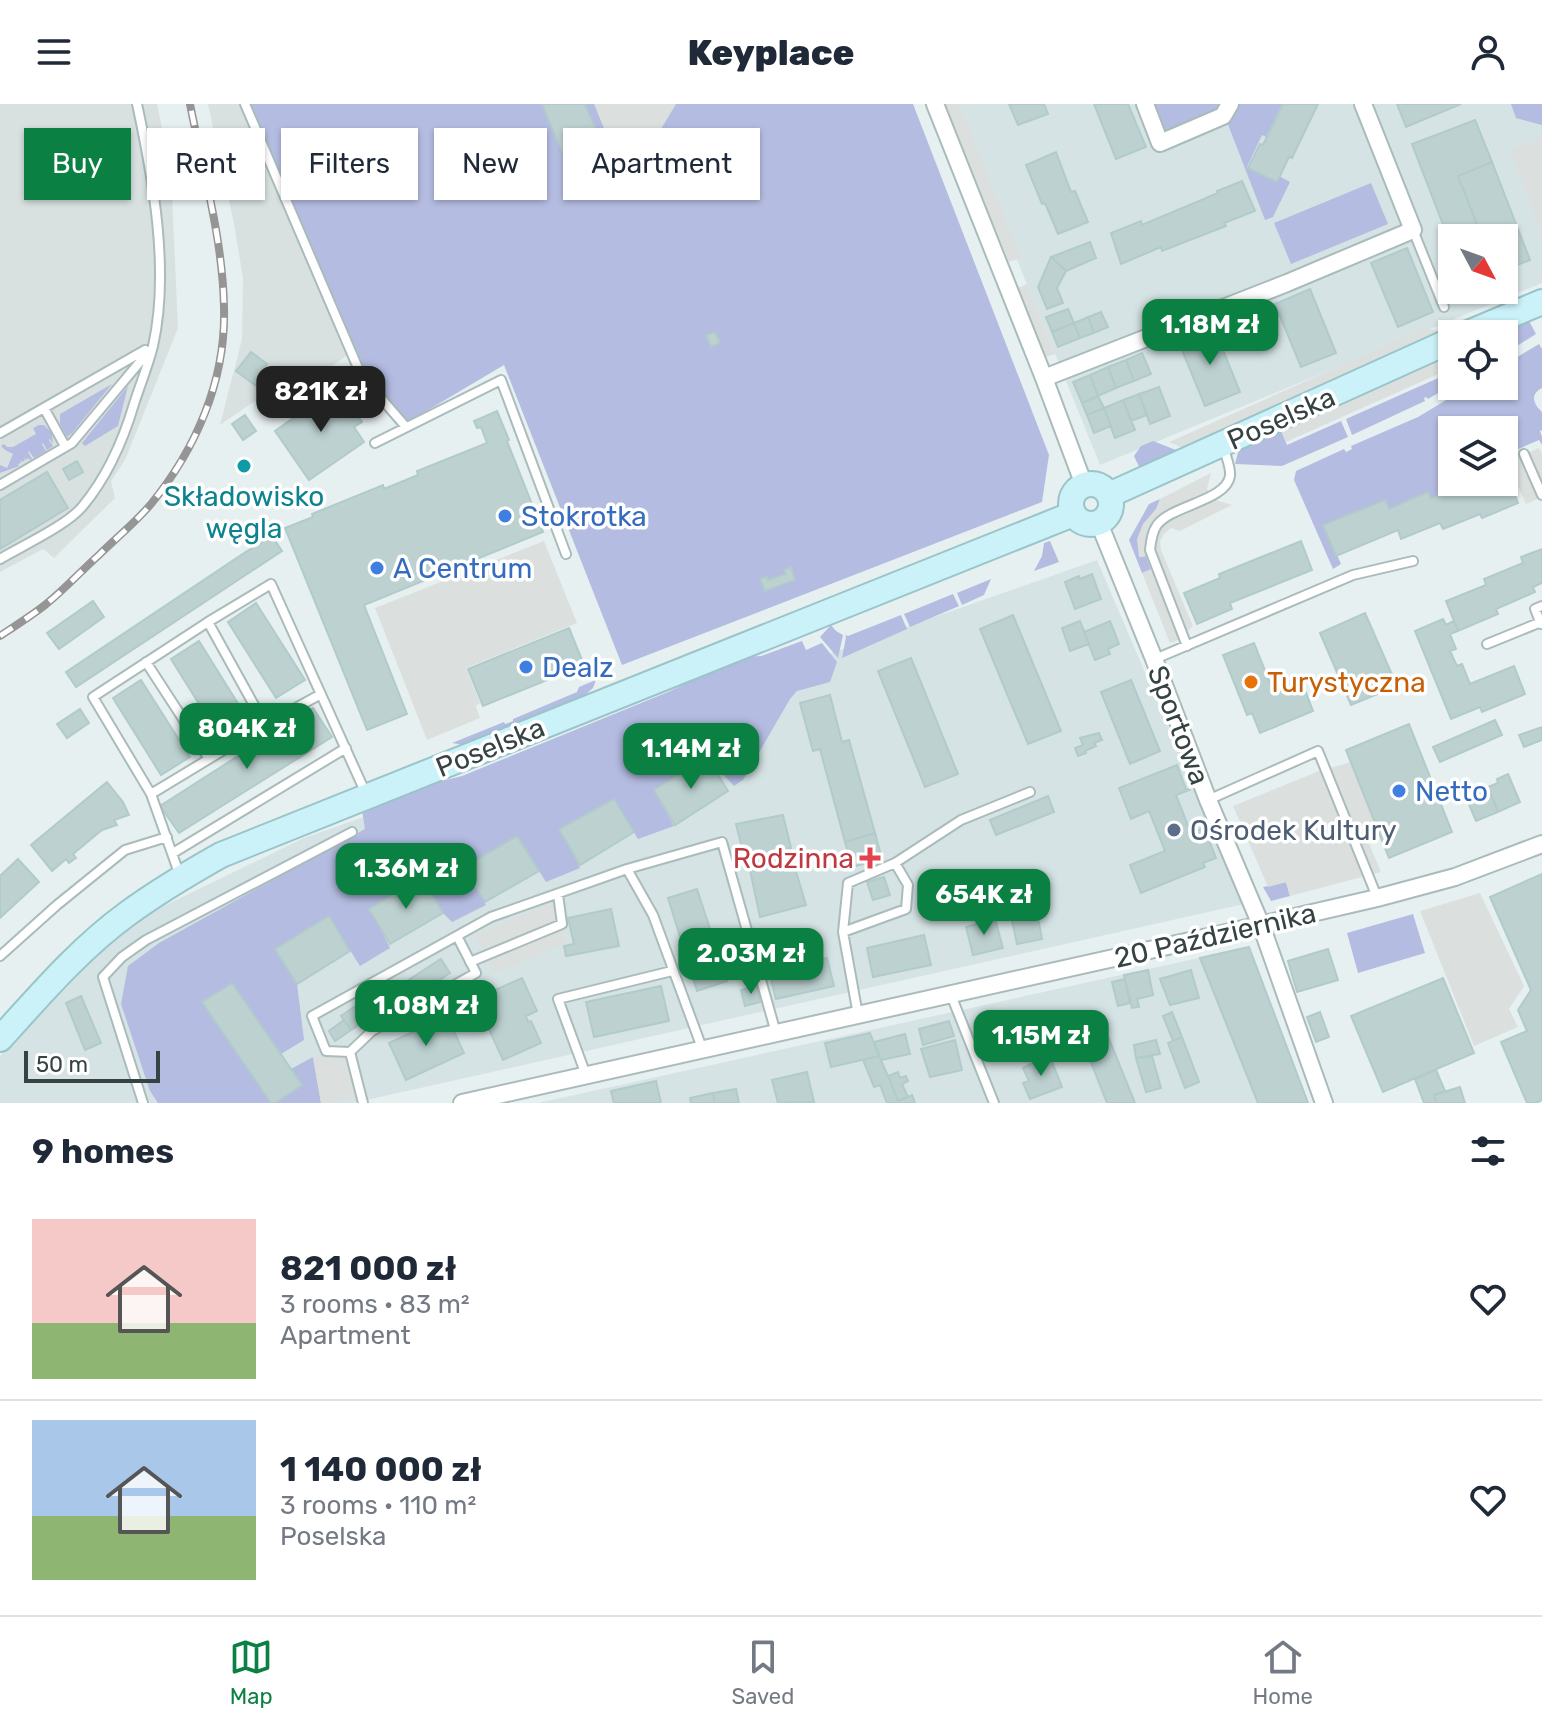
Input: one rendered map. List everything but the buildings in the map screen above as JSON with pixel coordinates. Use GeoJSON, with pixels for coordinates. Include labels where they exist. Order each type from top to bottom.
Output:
{"type":"FeatureCollection","features":[{"type":"Feature","properties":{"kind":"street"},"geometry":{"type":"LineString","coordinates":[[935,104],[1084,485]]}},
{"type":"Feature","properties":{"kind":"street"},"geometry":{"type":"LineString","coordinates":[[1145,104],[1160,143],[1223,116],[1230,104]]}},
{"type":"Feature","properties":{"kind":"street"},"geometry":{"type":"LineString","coordinates":[[1044,378],[1413,230],[1363,104]]}},
{"type":"Feature","properties":{"kind":"street"},"geometry":{"type":"LineString","coordinates":[[1499,320],[1542,302]]}},
{"type":"Feature","properties":{"kind":"street","name":"Poselska"},"geometry":{"type":"LineString","coordinates":[[1109,495],[1438,346]]}},
{"type":"Feature","properties":{"kind":"street"},"geometry":{"type":"LineString","coordinates":[[1084,485],[1098,485],[1109,495],[1110,511],[1099,523],[1084,524],[1073,514],[1070,506],[1076,489],[1084,485]]}},
{"type":"Feature","properties":{"kind":"street","name":"Poselska"},"geometry":{"type":"LineString","coordinates":[[0,1039],[78,955],[125,915],[221,855],[1073,514]]}},
{"type":"Feature","properties":{"kind":"street","name":"Sportowa"},"geometry":{"type":"LineString","coordinates":[[1099,523],[1208,800],[1261,925],[1324,1103]]}},
{"type":"Feature","properties":{"kind":"street","name":"20 Października"},"geometry":{"type":"LineString","coordinates":[[462,1103],[520,1097],[586,1075],[702,1048],[1377,898],[1455,877],[1542,844]]}},
{"type":"Feature","properties":{"kind":"lane"},"geometry":{"type":"LineString","coordinates":[[0,559],[71,518],[82,507],[109,468],[123,440],[153,346],[159,305],[159,246],[148,156],[137,104]]}},
{"type":"Feature","properties":{"kind":"lane"},"geometry":{"type":"LineString","coordinates":[[245,104],[361,375],[406,427]]}},
{"type":"Feature","properties":{"kind":"lane"},"geometry":{"type":"LineString","coordinates":[[1413,230],[1444,307]]}},
{"type":"Feature","properties":{"kind":"lane"},"geometry":{"type":"LineString","coordinates":[[0,433],[153,346]]}},
{"type":"Feature","properties":{"kind":"lane"},"geometry":{"type":"LineString","coordinates":[[0,485],[72,443],[153,346]]}},
{"type":"Feature","properties":{"kind":"lane"},"geometry":{"type":"LineString","coordinates":[[375,443],[501,380],[566,554]]}},
{"type":"Feature","properties":{"kind":"lane"},"geometry":{"type":"LineString","coordinates":[[44,408],[65,446]]}},
{"type":"Feature","properties":{"kind":"lane"},"geometry":{"type":"LineString","coordinates":[[1187,646],[1150,550],[1152,535],[1167,516],[1220,491],[1230,480],[1222,445]]}},
{"type":"Feature","properties":{"kind":"lane"},"geometry":{"type":"LineString","coordinates":[[1524,454],[1542,495]]}},
{"type":"Feature","properties":{"kind":"lane"},"geometry":{"type":"LineString","coordinates":[[1154,659],[1353,575],[1413,561]]}},
{"type":"Feature","properties":{"kind":"lane"},"geometry":{"type":"LineString","coordinates":[[181,878],[151,794],[93,697],[271,584],[367,797]]}},
{"type":"Feature","properties":{"kind":"lane"},"geometry":{"type":"LineString","coordinates":[[1487,644],[1541,623],[1535,609],[1542,606]]}},
{"type":"Feature","properties":{"kind":"lane"},"geometry":{"type":"LineString","coordinates":[[208,622],[265,725]]}},
{"type":"Feature","properties":{"kind":"lane"},"geometry":{"type":"LineString","coordinates":[[146,662],[209,759]]}},
{"type":"Feature","properties":{"kind":"lane"},"geometry":{"type":"LineString","coordinates":[[151,794],[321,694]]}},
{"type":"Feature","properties":{"kind":"lane"},"geometry":{"type":"LineString","coordinates":[[173,853],[346,748]]}},
{"type":"Feature","properties":{"kind":"lane"},"geometry":{"type":"LineString","coordinates":[[1208,800],[1318,751],[1377,898]]}},
{"type":"Feature","properties":{"kind":"lane"},"geometry":{"type":"LineString","coordinates":[[858,1015],[843,932],[848,883],[895,863],[961,820],[1030,792]]}},
{"type":"Feature","properties":{"kind":"lane"},"geometry":{"type":"LineString","coordinates":[[143,1103],[103,977],[122,957],[146,940],[352,832]]}},
{"type":"Feature","properties":{"kind":"lane"},"geometry":{"type":"LineString","coordinates":[[0,956],[125,850],[167,837]]}},
{"type":"Feature","properties":{"kind":"lane"},"geometry":{"type":"LineString","coordinates":[[457,936],[476,973],[372,1031],[350,1052],[326,1051],[312,1016],[491,917],[627,869],[722,842],[776,1033]]}},
{"type":"Feature","properties":{"kind":"lane"},"geometry":{"type":"LineString","coordinates":[[843,932],[906,909],[908,885],[895,863]]}},
{"type":"Feature","properties":{"kind":"lane"},"geometry":{"type":"LineString","coordinates":[[627,869],[653,915],[702,1048]]}},
{"type":"Feature","properties":{"kind":"lane"},"geometry":{"type":"LineString","coordinates":[[470,962],[562,924],[558,894]]}},
{"type":"Feature","properties":{"kind":"lane"},"geometry":{"type":"LineString","coordinates":[[586,1075],[558,999],[672,971]]}},
{"type":"Feature","properties":{"kind":"lane"},"geometry":{"type":"LineString","coordinates":[[437,995],[444,1007]]}},
{"type":"Feature","properties":{"kind":"lane"},"geometry":{"type":"LineString","coordinates":[[951,995],[994,1103]]}},
{"type":"Feature","properties":{"kind":"lane"},"geometry":{"type":"LineString","coordinates":[[350,1052],[363,1103]]}},
{"type":"Feature","properties":{"kind":"shaded area"},"geometry":{"type":"Polygon","coordinates":[[[0,104],[157,104],[162,128],[147,128],[147,200],[172,200],[178,328],[125,460],[111,481],[115,498],[54,558],[43,549],[0,572],[0,104]]]}},
{"type":"Feature","properties":{"kind":"shaded area"},"geometry":{"type":"Polygon","coordinates":[[[208,104],[241,104],[251,128],[213,128],[208,104]]]}},
{"type":"Feature","properties":{"kind":"shaded area"},"geometry":{"type":"Polygon","coordinates":[[[241,104],[913,104],[1049,455],[1042,502],[622,665],[504,365],[408,422],[349,354],[282,200],[418,200],[418,128],[281,128],[281,197],[265,160],[265,128],[251,128],[241,104]]]}},
{"type":"Feature","properties":{"kind":"shaded area"},"geometry":{"type":"Polygon","coordinates":[[[594,104],[676,104],[662,128],[604,128],[594,104]]]}},
{"type":"Feature","properties":{"kind":"shaded area"},"geometry":{"type":"Polygon","coordinates":[[[944,104],[959,104],[1021,258],[1009,262],[944,104]]]}},
{"type":"Feature","properties":{"kind":"shaded area"},"geometry":{"type":"Polygon","coordinates":[[[954,104],[1542,104],[1542,283],[1518,293],[1518,224],[1438,224],[1438,304],[1491,304],[1452,320],[1438,320],[1438,326],[1100,465],[954,104]]]}},
{"type":"Feature","properties":{"kind":"shaded area"},"geometry":{"type":"Polygon","coordinates":[[[1148,104],[1224,104],[1221,111],[1164,136],[1148,104]]]}},
{"type":"Feature","properties":{"kind":"shaded area"},"geometry":{"type":"Polygon","coordinates":[[[1235,104],[1282,104],[1266,137],[1262,135],[1247,167],[1276,182],[1279,176],[1290,182],[1273,217],[1265,220],[1227,122],[1235,104]]]}},
{"type":"Feature","properties":{"kind":"shaded area"},"geometry":{"type":"Polygon","coordinates":[[[1511,104],[1542,104],[1542,125],[1516,118],[1511,104]]]}},
{"type":"Feature","properties":{"kind":"shaded area"},"geometry":{"type":"Polygon","coordinates":[[[1542,137],[1542,235],[1510,150],[1542,137]]]}},
{"type":"Feature","properties":{"kind":"shaded area"},"geometry":{"type":"Polygon","coordinates":[[[265,160],[349,354],[265,413],[255,401],[220,425],[242,339],[243,278],[229,200],[265,200],[265,160]]]}},
{"type":"Feature","properties":{"kind":"shaded area"},"geometry":{"type":"Polygon","coordinates":[[[1371,183],[1388,224],[1291,264],[1274,223],[1371,183]]]}},
{"type":"Feature","properties":{"kind":"shaded area"},"geometry":{"type":"Polygon","coordinates":[[[1027,284],[1055,354],[1046,357],[1018,288],[1027,284]]]}},
{"type":"Feature","properties":{"kind":"shaded area"},"geometry":{"type":"Polygon","coordinates":[[[1528,319],[1536,334],[1518,345],[1518,323],[1528,319]]]}},
{"type":"Feature","properties":{"kind":"shaded area"},"geometry":{"type":"Polygon","coordinates":[[[1425,328],[1438,331],[1438,337],[1185,449],[1169,442],[1425,328]]]}},
{"type":"Feature","properties":{"kind":"shaded area"},"geometry":{"type":"Polygon","coordinates":[[[1539,344],[1542,349],[1542,388],[1534,399],[1542,412],[1542,445],[1539,440],[1518,449],[1518,416],[1438,416],[1438,496],[1431,499],[1428,493],[1389,509],[1385,500],[1324,525],[1341,564],[1333,569],[1294,480],[1296,471],[1344,449],[1346,452],[1352,449],[1351,446],[1418,417],[1446,400],[1518,400],[1518,357],[1539,344]]]}},
{"type":"Feature","properties":{"kind":"shaded area"},"geometry":{"type":"Polygon","coordinates":[[[1438,358],[1438,374],[1286,442],[1280,428],[1438,358]]]}},
{"type":"Feature","properties":{"kind":"shaded area"},"geometry":{"type":"Polygon","coordinates":[[[1438,378],[1438,393],[1352,435],[1346,419],[1438,378]]]}},
{"type":"Feature","properties":{"kind":"shaded area"},"geometry":{"type":"Polygon","coordinates":[[[112,384],[67,437],[60,424],[60,414],[112,384]]]}},
{"type":"Feature","properties":{"kind":"shaded area"},"geometry":{"type":"Polygon","coordinates":[[[128,386],[118,426],[85,446],[82,443],[128,386]]]}},
{"type":"Feature","properties":{"kind":"shaded area"},"geometry":{"type":"Polygon","coordinates":[[[1341,421],[1348,437],[1282,466],[1235,464],[1239,449],[1280,428],[1287,445],[1341,421]]]}},
{"type":"Feature","properties":{"kind":"shaded area"},"geometry":{"type":"Polygon","coordinates":[[[44,425],[52,433],[53,444],[49,440],[53,446],[47,450],[43,443],[46,451],[34,458],[29,451],[32,459],[26,460],[24,457],[19,466],[0,473],[0,465],[7,468],[13,454],[1,446],[13,447],[36,434],[33,428],[44,425]]]}},
{"type":"Feature","properties":{"kind":"shaded area"},"geometry":{"type":"Polygon","coordinates":[[[1153,441],[1176,450],[1175,454],[1140,469],[1134,456],[1141,446],[1153,441]]]}},
{"type":"Feature","properties":{"kind":"shaded area"},"geometry":{"type":"Polygon","coordinates":[[[1539,448],[1542,454],[1542,497],[1526,504],[1518,486],[1518,457],[1539,448]]]}},
{"type":"Feature","properties":{"kind":"shaded area"},"geometry":{"type":"Polygon","coordinates":[[[1211,473],[1207,489],[1216,500],[1232,505],[1180,531],[1171,528],[1160,541],[1193,626],[1170,643],[1142,573],[1151,569],[1146,556],[1139,557],[1137,539],[1160,499],[1211,473]]]}},
{"type":"Feature","properties":{"kind":"shaded area"},"geometry":{"type":"Polygon","coordinates":[[[1160,499],[1140,557],[1146,556],[1151,570],[1142,573],[1129,540],[1149,504],[1160,499]]]}},
{"type":"Feature","properties":{"kind":"shaded area"},"geometry":{"type":"Polygon","coordinates":[[[544,541],[577,623],[466,668],[480,703],[476,706],[480,718],[427,740],[375,608],[544,541]]]}},
{"type":"Feature","properties":{"kind":"shaded area"},"geometry":{"type":"Polygon","coordinates":[[[1050,541],[1059,562],[1034,571],[1042,556],[1044,543],[1050,541]]]}},
{"type":"Feature","properties":{"kind":"shaded area"},"geometry":{"type":"Polygon","coordinates":[[[1097,560],[1244,904],[353,1103],[0,1103],[0,1056],[125,925],[304,838],[1097,560]]]}},
{"type":"Feature","properties":{"kind":"shaded area"},"geometry":{"type":"Polygon","coordinates":[[[991,579],[984,595],[962,605],[957,593],[991,579]]]}},
{"type":"Feature","properties":{"kind":"shaded area"},"geometry":{"type":"Polygon","coordinates":[[[953,594],[959,606],[910,627],[904,614],[953,594]]]}},
{"type":"Feature","properties":{"kind":"shaded area"},"geometry":{"type":"Polygon","coordinates":[[[901,615],[907,629],[842,658],[845,635],[901,615]]]}},
{"type":"Feature","properties":{"kind":"shaded area"},"geometry":{"type":"Polygon","coordinates":[[[831,625],[843,635],[838,658],[820,637],[831,625]]]}},
{"type":"Feature","properties":{"kind":"shaded area"},"geometry":{"type":"Polygon","coordinates":[[[802,641],[806,650],[822,643],[837,662],[830,682],[797,691],[743,780],[734,786],[707,757],[654,790],[674,826],[638,839],[614,799],[572,851],[580,868],[546,882],[517,836],[464,868],[486,905],[452,922],[422,878],[370,908],[390,948],[360,966],[329,917],[276,950],[297,984],[304,1040],[281,1054],[232,983],[203,1002],[271,1103],[158,1103],[150,1091],[121,1004],[128,966],[159,943],[365,829],[362,810],[426,785],[462,776],[668,692],[742,657],[761,656],[802,641]]]}},
{"type":"Feature","properties":{"kind":"shaded area"},"geometry":{"type":"Polygon","coordinates":[[[596,680],[584,696],[463,745],[452,743],[513,721],[596,680]]]}},
{"type":"Feature","properties":{"kind":"shaded area"},"geometry":{"type":"Polygon","coordinates":[[[1351,762],[1375,821],[1362,827],[1381,872],[1290,896],[1286,882],[1268,887],[1233,806],[1319,771],[1351,762]]]}},
{"type":"Feature","properties":{"kind":"shaded area"},"geometry":{"type":"Polygon","coordinates":[[[1286,882],[1290,896],[1271,901],[1263,887],[1286,882]]]}},
{"type":"Feature","properties":{"kind":"shaded area"},"geometry":{"type":"Polygon","coordinates":[[[1480,893],[1524,986],[1509,1009],[1518,1027],[1474,1046],[1420,911],[1480,893]]]}},
{"type":"Feature","properties":{"kind":"shaded area"},"geometry":{"type":"Polygon","coordinates":[[[552,902],[567,942],[495,974],[475,935],[552,902]]]}},
{"type":"Feature","properties":{"kind":"shaded area"},"geometry":{"type":"Polygon","coordinates":[[[1413,914],[1425,953],[1358,973],[1347,933],[1413,914]]]}},
{"type":"Feature","properties":{"kind":"shaded area"},"geometry":{"type":"Polygon","coordinates":[[[1249,947],[1309,1103],[538,1103],[1249,947]]]}},
{"type":"Feature","properties":{"kind":"shaded area"},"geometry":{"type":"Polygon","coordinates":[[[326,1051],[350,1052],[361,1095],[336,1103],[321,1103],[313,1057],[326,1051]]]}},
{"type":"Feature","properties":{"kind":"shaded area"},"geometry":{"type":"Polygon","coordinates":[[[313,1057],[321,1103],[275,1103],[291,1069],[313,1057]]]}},
{"type":"Feature","properties":{"kind":"railway"},"geometry":{"type":"LineString","coordinates":[[0,636],[52,599],[145,511],[182,460],[214,387],[223,335],[223,282],[216,231],[190,104]]}},
{"type":"Feature","properties":{"kind":"place","name":"Składowisko węgla"},"geometry":{"type":"Point","coordinates":[244,466]}},
{"type":"Feature","properties":{"kind":"place","name":"Stokrotka"},"geometry":{"type":"Point","coordinates":[505,516]}},
{"type":"Feature","properties":{"kind":"place","name":"A Centrum"},"geometry":{"type":"Point","coordinates":[377,568]}},
{"type":"Feature","properties":{"kind":"place","name":"Dealz"},"geometry":{"type":"Point","coordinates":[526,667]}},
{"type":"Feature","properties":{"kind":"place","name":"Turystyczna"},"geometry":{"type":"Point","coordinates":[1251,682]}},
{"type":"Feature","properties":{"kind":"place","name":"Netto"},"geometry":{"type":"Point","coordinates":[1399,791]}},
{"type":"Feature","properties":{"kind":"place","name":"Ośrodek Kultury"},"geometry":{"type":"Point","coordinates":[1174,830]}},
{"type":"Feature","properties":{"kind":"place","name":"Rodzinna"},"geometry":{"type":"Point","coordinates":[870,858]}}]}
